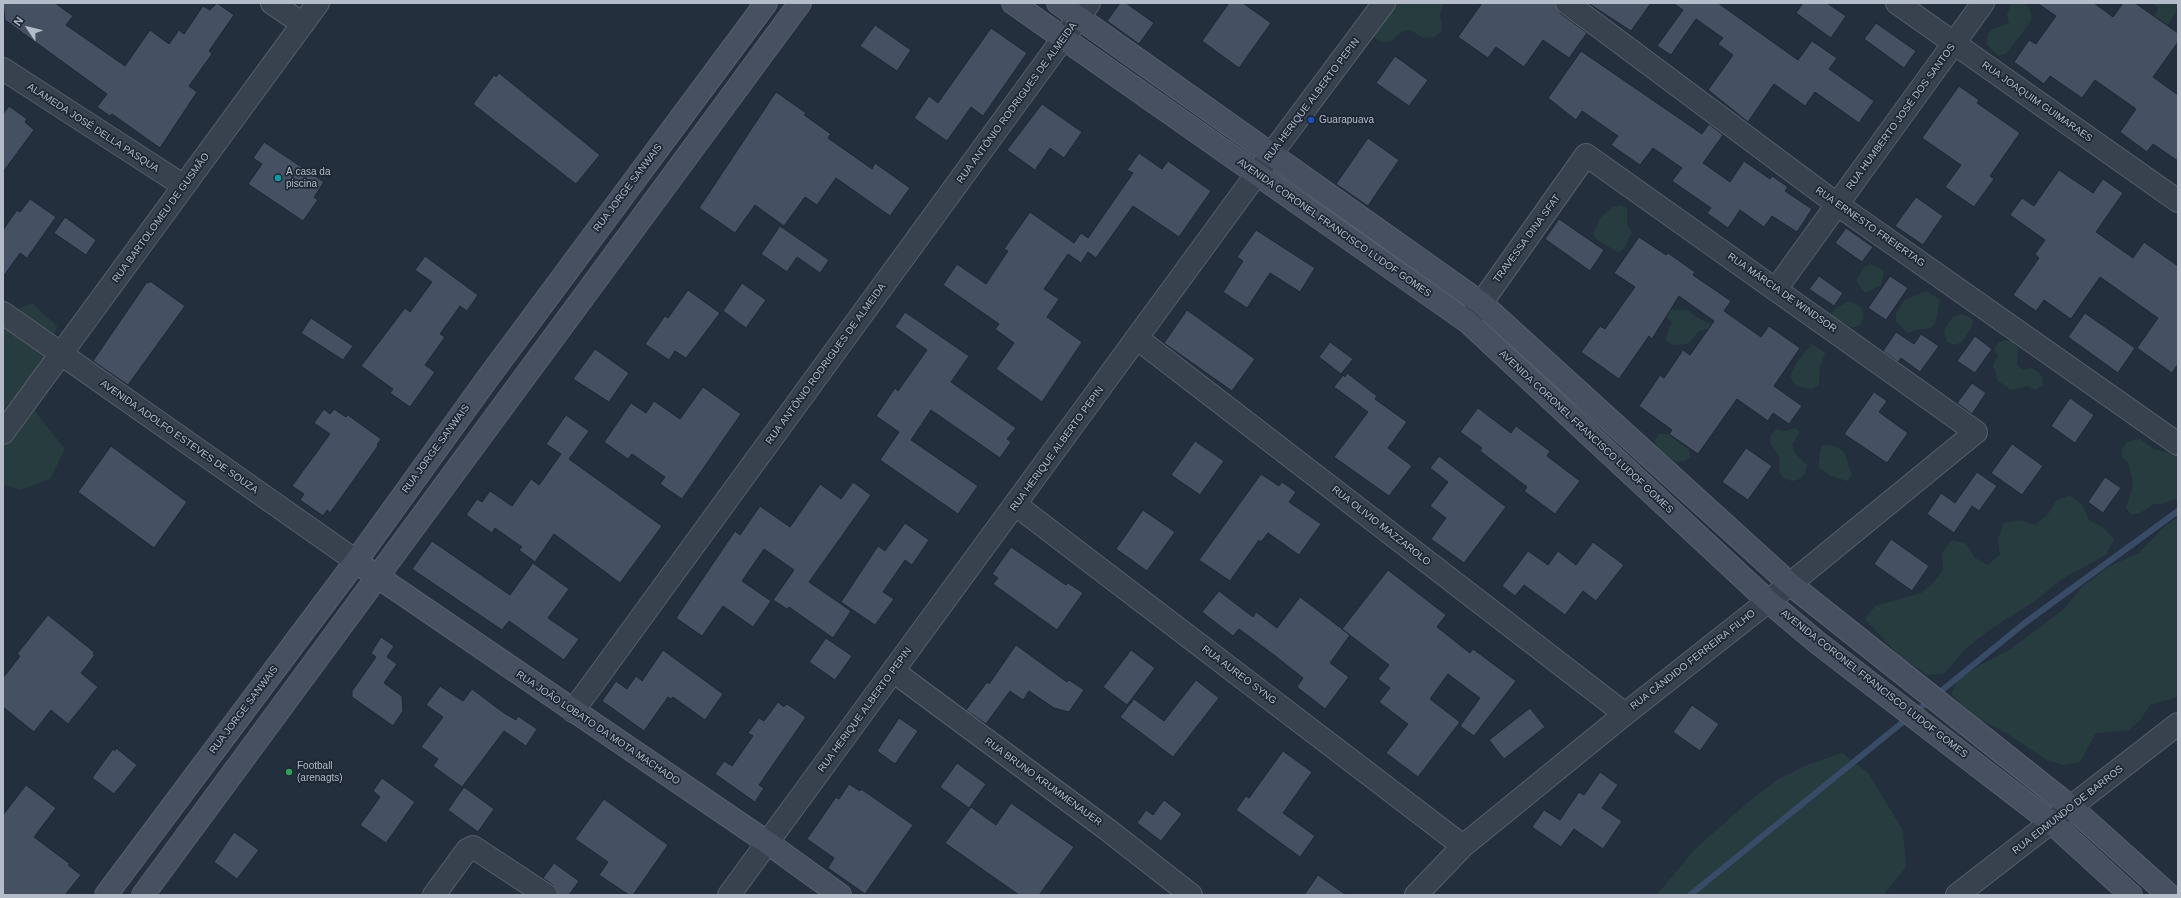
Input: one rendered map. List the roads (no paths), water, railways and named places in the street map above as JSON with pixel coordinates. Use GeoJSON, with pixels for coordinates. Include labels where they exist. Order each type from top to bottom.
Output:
{"type":"FeatureCollection","features":[{"type":"Feature","properties":{"kind":"street"},"geometry":{"type":"LineString","coordinates":[[272,3],[303,24]]}},
{"type":"Feature","properties":{"kind":"street","name":"RUA BARTOLOMEU DE GUSMÃO"},"geometry":{"type":"LineString","coordinates":[[3,433],[318,3]]}},
{"type":"Feature","properties":{"kind":"street","name":"RUA JORGE SANWAIS"},"geometry":{"type":"LineString","coordinates":[[106,895],[356,561],[495,369],[766,3]]}},
{"type":"Feature","properties":{"kind":"street"},"geometry":{"type":"LineString","coordinates":[[144,895],[800,3]]}},
{"type":"Feature","properties":{"kind":"street","name":"AVENIDA CORONEL FRANCISCO LUDOF GOMES"},"geometry":{"type":"LineString","coordinates":[[1013,3],[1468,322],[1769,602],[1818,643],[1936,732],[2052,823],[2131,895]]}},
{"type":"Feature","properties":{"kind":"street"},"geometry":{"type":"LineString","coordinates":[[1058,3],[1084,10],[1272,153],[1481,303],[1790,584],[2072,808],[2169,895]]}},
{"type":"Feature","properties":{"kind":"street","name":"RUA HERIQUE ALBERTO PEPIN"},"geometry":{"type":"LineString","coordinates":[[729,895],[1138,339],[1272,153],[1384,3]]}},
{"type":"Feature","properties":{"kind":"street","name":"RUA ERNESTO FREIERTAG"},"geometry":{"type":"LineString","coordinates":[[1568,3],[1838,205],[2178,444]]}},
{"type":"Feature","properties":{"kind":"street","name":"RUA JOAQUIM GUIMARAES"},"geometry":{"type":"LineString","coordinates":[[1897,3],[2178,201]]}},
{"type":"Feature","properties":{"kind":"street","name":"RUA HUMBERTO JOSÉ DOS SANTOS"},"geometry":{"type":"LineString","coordinates":[[1776,289],[1983,3]]}},
{"type":"Feature","properties":{"kind":"street","name":"RUA ANTÔNIO RODRIGUES DE ALMEIDA"},"geometry":{"type":"LineString","coordinates":[[573,711],[1084,10]]}},
{"type":"Feature","properties":{"kind":"street","name":"ALAMEDA JOSÉ DELLA PASQUA"},"geometry":{"type":"LineString","coordinates":[[3,69],[184,186]]}},
{"type":"Feature","properties":{"kind":"street","name":"TRAVESSA DINA SFAT"},"geometry":{"type":"LineString","coordinates":[[1468,322],[1586,155]]}},
{"type":"Feature","properties":{"kind":"street","name":"RUA MÁRCIA DE WINDSOR"},"geometry":{"type":"LineString","coordinates":[[1586,155],[1976,432]]}},
{"type":"Feature","properties":{"kind":"street","name":"AVENIDA ADOLFO ESTEVES DE SOUZA"},"geometry":{"type":"LineString","coordinates":[[3,313],[356,561]]}},
{"type":"Feature","properties":{"kind":"street","name":"RUA OLIVIO MAZZAROLO"},"geometry":{"type":"LineString","coordinates":[[1138,339],[1625,714]]}},
{"type":"Feature","properties":{"kind":"street","name":"RUA CÂNDIDO FERREIRA FILHO"},"geometry":{"type":"LineString","coordinates":[[1416,895],[1463,846],[1625,714],[1769,602],[1976,432]]}},
{"type":"Feature","properties":{"kind":"street","name":"RUA AUREO SYNG"},"geometry":{"type":"LineString","coordinates":[[1016,504],[1463,846]]}},
{"type":"Feature","properties":{"kind":"street","name":"RUA JOÃO LOBATO DA MOTA MACHADO"},"geometry":{"type":"LineString","coordinates":[[356,561],[377,577],[768,843],[840,895]]}},
{"type":"Feature","properties":{"kind":"street","name":"RUA BRUNO KRUMMENAUER"},"geometry":{"type":"LineString","coordinates":[[893,671],[1108,830],[1191,895]]}},
{"type":"Feature","properties":{"kind":"street","name":"RUA EDMUNDO DE BARROS"},"geometry":{"type":"LineString","coordinates":[[1957,895],[2072,808],[2178,724]]}},
{"type":"Feature","properties":{"kind":"street"},"geometry":{"type":"LineString","coordinates":[[434,895],[467,850],[473,847],[546,895]]}},
{"type":"Feature","properties":{"kind":"waterway"},"geometry":{"type":"LineString","coordinates":[[1690,895],[2026,622],[2178,511]]}},
{"type":"Feature","properties":{"kind":"place","name":"Guarapuava"},"geometry":{"type":"Point","coordinates":[1311,120]}},
{"type":"Feature","properties":{"kind":"place","name":"A casa da piscina"},"geometry":{"type":"Point","coordinates":[278,178]}},
{"type":"Feature","properties":{"kind":"place","name":"Football (arenagts)"},"geometry":{"type":"Point","coordinates":[289,772]}}]}
